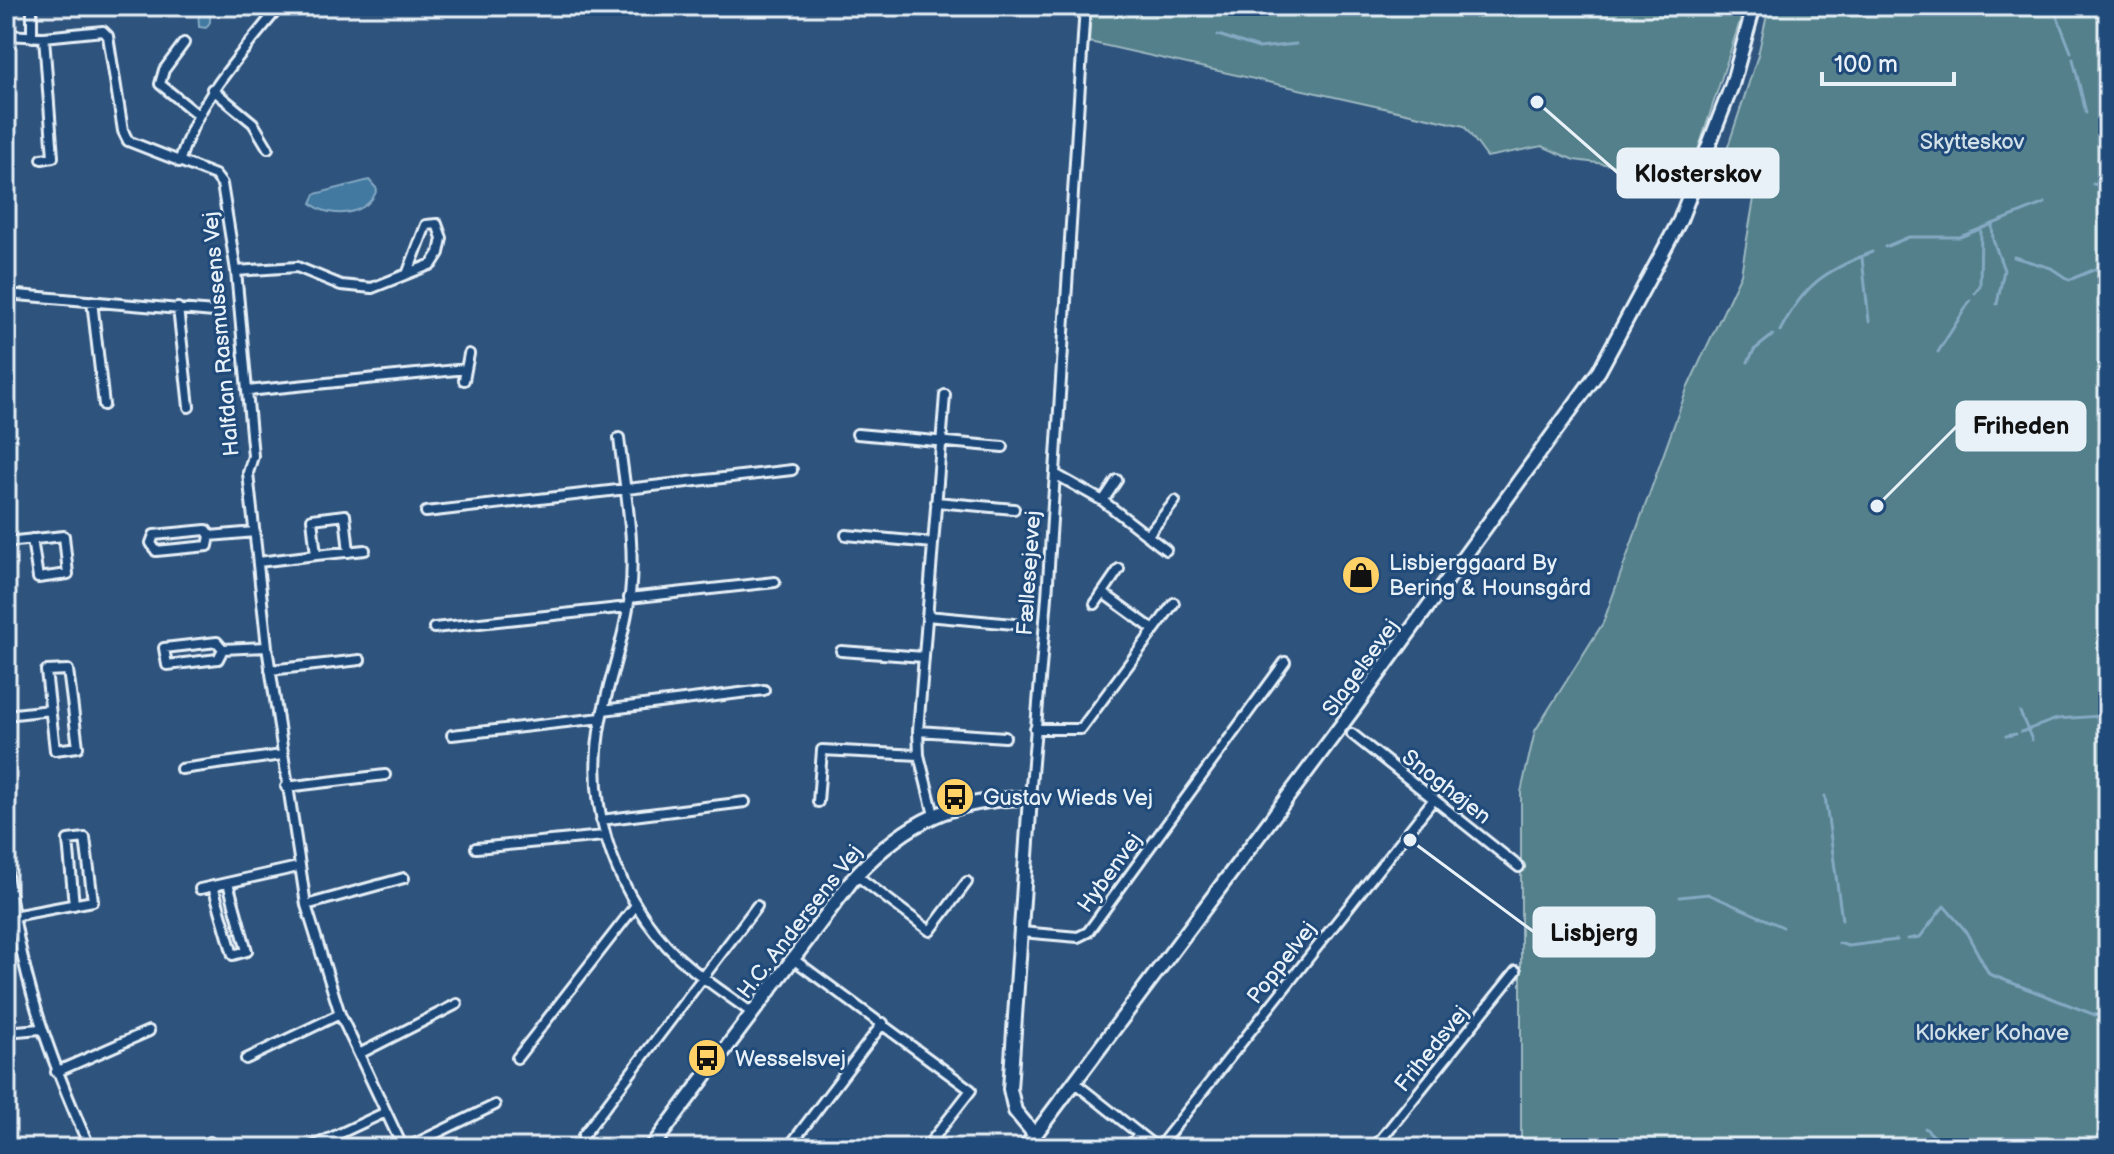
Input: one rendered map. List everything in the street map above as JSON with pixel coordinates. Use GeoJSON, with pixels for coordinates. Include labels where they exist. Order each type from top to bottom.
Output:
{"type":"FeatureCollection","features":[{"type":"Feature","properties":{"kind":"street"},"geometry":{"type":"LineString","coordinates":[[32,6],[32,37]]}},
{"type":"Feature","properties":{"kind":"street"},"geometry":{"type":"LineString","coordinates":[[179,162],[212,89],[280,6]]}},
{"type":"Feature","properties":{"kind":"street","name":"Fællesejevej"},"geometry":{"type":"LineString","coordinates":[[1035,1135],[1015,1111],[1010,1089],[1055,474],[1085,6]]}},
{"type":"Feature","properties":{"kind":"street","name":"Slagelsevej"},"geometry":{"type":"LineString","coordinates":[[1025,1148],[1536,461],[1599,371],[1680,220],[1732,85],[1754,6]]}},
{"type":"Feature","properties":{"kind":"street","name":"Halfdan Rasmussens Vej"},"geometry":{"type":"LineString","coordinates":[[6,35],[44,37],[103,31],[108,36],[123,131],[128,141],[215,175],[222,184],[236,271],[253,456],[248,473],[267,647],[298,867],[306,905],[340,1014],[404,1148]]}},
{"type":"Feature","properties":{"kind":"street"},"geometry":{"type":"LineString","coordinates":[[42,159],[53,157],[44,37]]}},
{"type":"Feature","properties":{"kind":"street"},"geometry":{"type":"LineString","coordinates":[[184,43],[164,70],[160,84],[198,115]]}},
{"type":"Feature","properties":{"kind":"street"},"geometry":{"type":"LineString","coordinates":[[212,89],[253,123],[268,148]]}},
{"type":"Feature","properties":{"kind":"street"},"geometry":{"type":"LineString","coordinates":[[236,271],[297,267],[359,288],[372,288],[432,264],[439,253],[442,238],[437,224],[426,225],[408,272]]}},
{"type":"Feature","properties":{"kind":"street"},"geometry":{"type":"LineString","coordinates":[[6,294],[214,312]]}},
{"type":"Feature","properties":{"kind":"street"},"geometry":{"type":"LineString","coordinates":[[92,301],[104,405]]}},
{"type":"Feature","properties":{"kind":"street"},"geometry":{"type":"LineString","coordinates":[[178,308],[189,407]]}},
{"type":"Feature","properties":{"kind":"street"},"geometry":{"type":"LineString","coordinates":[[464,380],[469,354]]}},
{"type":"Feature","properties":{"kind":"street"},"geometry":{"type":"LineString","coordinates":[[247,391],[466,369]]}},
{"type":"Feature","properties":{"kind":"street"},"geometry":{"type":"LineString","coordinates":[[934,815],[919,755],[918,731],[945,395]]}},
{"type":"Feature","properties":{"kind":"street"},"geometry":{"type":"LineString","coordinates":[[857,434],[1003,447]]}},
{"type":"Feature","properties":{"kind":"street"},"geometry":{"type":"LineString","coordinates":[[619,438],[633,551],[628,602],[602,714],[596,782],[604,836],[636,905],[668,947],[752,1013]]}},
{"type":"Feature","properties":{"kind":"street"},"geometry":{"type":"LineString","coordinates":[[426,512],[792,470]]}},
{"type":"Feature","properties":{"kind":"street"},"geometry":{"type":"LineString","coordinates":[[1055,474],[1103,501],[1166,550]]}},
{"type":"Feature","properties":{"kind":"street"},"geometry":{"type":"LineString","coordinates":[[1103,501],[1117,480]]}},
{"type":"Feature","properties":{"kind":"street"},"geometry":{"type":"LineString","coordinates":[[1147,536],[1175,501]]}},
{"type":"Feature","properties":{"kind":"street"},"geometry":{"type":"LineString","coordinates":[[936,502],[1014,509]]}},
{"type":"Feature","properties":{"kind":"street"},"geometry":{"type":"LineString","coordinates":[[316,555],[312,519],[345,515],[349,552]]}},
{"type":"Feature","properties":{"kind":"street"},"geometry":{"type":"LineString","coordinates":[[206,530],[210,536],[208,546],[156,551],[151,543],[154,535],[206,530]]}},
{"type":"Feature","properties":{"kind":"street"},"geometry":{"type":"LineString","coordinates":[[210,536],[255,532]]}},
{"type":"Feature","properties":{"kind":"street"},"geometry":{"type":"LineString","coordinates":[[846,535],[933,543]]}},
{"type":"Feature","properties":{"kind":"street"},"geometry":{"type":"LineString","coordinates":[[6,542],[32,539],[64,536],[68,574],[38,578],[32,539]]}},
{"type":"Feature","properties":{"kind":"street"},"geometry":{"type":"LineString","coordinates":[[258,562],[365,550]]}},
{"type":"Feature","properties":{"kind":"street"},"geometry":{"type":"LineString","coordinates":[[1095,604],[1119,569]]}},
{"type":"Feature","properties":{"kind":"street"},"geometry":{"type":"LineString","coordinates":[[434,628],[775,582]]}},
{"type":"Feature","properties":{"kind":"street"},"geometry":{"type":"LineString","coordinates":[[1103,593],[1154,630]]}},
{"type":"Feature","properties":{"kind":"street"},"geometry":{"type":"LineString","coordinates":[[1035,729],[1081,729],[1174,603]]}},
{"type":"Feature","properties":{"kind":"street"},"geometry":{"type":"LineString","coordinates":[[927,616],[1014,624]]}},
{"type":"Feature","properties":{"kind":"street"},"geometry":{"type":"LineString","coordinates":[[217,642],[223,649],[218,659],[167,665],[164,648],[217,642]]}},
{"type":"Feature","properties":{"kind":"street"},"geometry":{"type":"LineString","coordinates":[[223,649],[267,647]]}},
{"type":"Feature","properties":{"kind":"street"},"geometry":{"type":"LineString","coordinates":[[841,651],[924,657]]}},
{"type":"Feature","properties":{"kind":"street"},"geometry":{"type":"LineString","coordinates":[[270,670],[360,660]]}},
{"type":"Feature","properties":{"kind":"street","name":"Hybenvej"},"geometry":{"type":"LineString","coordinates":[[1021,932],[1078,937],[1088,932],[1285,662]]}},
{"type":"Feature","properties":{"kind":"street"},"geometry":{"type":"LineString","coordinates":[[68,670],[78,747],[55,750],[50,710],[46,671],[68,670]]}},
{"type":"Feature","properties":{"kind":"street"},"geometry":{"type":"LineString","coordinates":[[452,735],[764,690]]}},
{"type":"Feature","properties":{"kind":"street"},"geometry":{"type":"LineString","coordinates":[[6,715],[50,710]]}},
{"type":"Feature","properties":{"kind":"street"},"geometry":{"type":"LineString","coordinates":[[918,731],[1005,737]]}},
{"type":"Feature","properties":{"kind":"street","name":"Snoghøjen"},"geometry":{"type":"LineString","coordinates":[[1352,734],[1519,867]]}},
{"type":"Feature","properties":{"kind":"street"},"geometry":{"type":"LineString","coordinates":[[818,802],[822,750],[919,755]]}},
{"type":"Feature","properties":{"kind":"street"},"geometry":{"type":"LineString","coordinates":[[181,769],[282,755]]}},
{"type":"Feature","properties":{"kind":"street"},"geometry":{"type":"LineString","coordinates":[[286,787],[385,775]]}},
{"type":"Feature","properties":{"kind":"street","name":"H.C. Andersens Vej"},"geometry":{"type":"LineString","coordinates":[[651,1148],[856,875],[881,849],[934,815],[988,799],[1030,798]]}},
{"type":"Feature","properties":{"kind":"street","name":"Poppelvej"},"geometry":{"type":"LineString","coordinates":[[1157,1148],[1434,799]]}},
{"type":"Feature","properties":{"kind":"street"},"geometry":{"type":"LineString","coordinates":[[601,820],[745,802]]}},
{"type":"Feature","properties":{"kind":"street"},"geometry":{"type":"LineString","coordinates":[[476,848],[604,836]]}},
{"type":"Feature","properties":{"kind":"street"},"geometry":{"type":"LineString","coordinates":[[13,916],[74,905],[93,901],[85,838],[68,840],[74,905]]}},
{"type":"Feature","properties":{"kind":"street"},"geometry":{"type":"LineString","coordinates":[[6,866],[13,916],[11,935],[40,1029],[90,1148]]}},
{"type":"Feature","properties":{"kind":"street"},"geometry":{"type":"LineString","coordinates":[[200,889],[298,867]]}},
{"type":"Feature","properties":{"kind":"street"},"geometry":{"type":"LineString","coordinates":[[856,875],[930,931],[967,882]]}},
{"type":"Feature","properties":{"kind":"street"},"geometry":{"type":"LineString","coordinates":[[306,905],[404,878]]}},
{"type":"Feature","properties":{"kind":"street"},"geometry":{"type":"LineString","coordinates":[[213,886],[233,955],[247,951],[228,883]]}},
{"type":"Feature","properties":{"kind":"street"},"geometry":{"type":"LineString","coordinates":[[517,1058],[636,905]]}},
{"type":"Feature","properties":{"kind":"street"},"geometry":{"type":"LineString","coordinates":[[583,1136],[757,906]]}},
{"type":"Feature","properties":{"kind":"street"},"geometry":{"type":"LineString","coordinates":[[793,959],[971,1090],[926,1148]]}},
{"type":"Feature","properties":{"kind":"street","name":"Frihedsvej"},"geometry":{"type":"LineString","coordinates":[[1374,1148],[1516,971]]}},
{"type":"Feature","properties":{"kind":"street"},"geometry":{"type":"LineString","coordinates":[[359,1054],[457,1004]]}},
{"type":"Feature","properties":{"kind":"street"},"geometry":{"type":"LineString","coordinates":[[246,1059],[340,1014]]}},
{"type":"Feature","properties":{"kind":"street"},"geometry":{"type":"LineString","coordinates":[[788,1148],[883,1023]]}},
{"type":"Feature","properties":{"kind":"street"},"geometry":{"type":"LineString","coordinates":[[6,1032],[40,1029]]}},
{"type":"Feature","properties":{"kind":"street"},"geometry":{"type":"LineString","coordinates":[[56,1072],[149,1031]]}},
{"type":"Feature","properties":{"kind":"street"},"geometry":{"type":"LineString","coordinates":[[1075,1083],[1157,1148]]}},
{"type":"Feature","properties":{"kind":"street"},"geometry":{"type":"LineString","coordinates":[[404,1148],[495,1105]]}},
{"type":"Feature","properties":{"kind":"street"},"geometry":{"type":"LineString","coordinates":[[309,1148],[386,1112]]}},
{"type":"Feature","properties":{"kind":"street"},"geometry":{"type":"LineString","coordinates":[[1128,1148],[1139,1134]]}},
{"type":"Feature","properties":{"kind":"street"},"geometry":{"type":"LineString","coordinates":[[197,1148],[210,1142]]}},
{"type":"Feature","properties":{"kind":"green space"},"geometry":{"type":"Polygon","coordinates":[[[1091,6],[1745,6],[1690,175],[1574,160],[1542,146],[1487,157],[1464,126],[1089,42],[1091,6]]]}},
{"type":"Feature","properties":{"kind":"green space"},"geometry":{"type":"Polygon","coordinates":[[[1769,6],[2108,6],[2108,1148],[1521,1148],[1521,792],[1535,731],[1603,623],[1687,389],[1741,274],[1757,181],[1722,165],[1758,55],[1769,6]]]}},
{"type":"Feature","properties":{"kind":"water"},"geometry":{"type":"Polygon","coordinates":[[[198,6],[210,6],[210,22],[206,28],[199,27],[198,6]]]}},
{"type":"Feature","properties":{"kind":"water"},"geometry":{"type":"Polygon","coordinates":[[[369,180],[377,189],[373,198],[357,210],[328,212],[311,203],[315,194],[369,180]]]}},
{"type":"Feature","properties":{"kind":"waterway"},"geometry":{"type":"LineString","coordinates":[[1106,6],[1112,15]]}},
{"type":"Feature","properties":{"kind":"waterway"},"geometry":{"type":"LineString","coordinates":[[2053,6],[2071,52]]}},
{"type":"Feature","properties":{"kind":"waterway"},"geometry":{"type":"LineString","coordinates":[[1218,35],[1259,48],[1296,44]]}},
{"type":"Feature","properties":{"kind":"waterway"},"geometry":{"type":"LineString","coordinates":[[2073,59],[2086,113]]}},
{"type":"Feature","properties":{"kind":"waterway"},"geometry":{"type":"LineString","coordinates":[[2093,184],[2108,186]]}},
{"type":"Feature","properties":{"kind":"waterway"},"geometry":{"type":"LineString","coordinates":[[1885,247],[1909,237],[1960,237],[2045,203]]}},
{"type":"Feature","properties":{"kind":"waterway"},"geometry":{"type":"LineString","coordinates":[[1992,224],[1993,240],[2004,270],[1997,304]]}},
{"type":"Feature","properties":{"kind":"waterway"},"geometry":{"type":"LineString","coordinates":[[1975,293],[1980,286],[1981,230]]}},
{"type":"Feature","properties":{"kind":"waterway"},"geometry":{"type":"LineString","coordinates":[[1780,331],[1798,302],[1817,281],[1872,252]]}},
{"type":"Feature","properties":{"kind":"waterway"},"geometry":{"type":"LineString","coordinates":[[2014,257],[2051,268],[2069,280],[2108,264]]}},
{"type":"Feature","properties":{"kind":"waterway"},"geometry":{"type":"LineString","coordinates":[[1862,258],[1869,321]]}},
{"type":"Feature","properties":{"kind":"waterway"},"geometry":{"type":"LineString","coordinates":[[1938,352],[1970,301]]}},
{"type":"Feature","properties":{"kind":"waterway"},"geometry":{"type":"LineString","coordinates":[[1748,362],[1754,350],[1773,335]]}},
{"type":"Feature","properties":{"kind":"waterway"},"geometry":{"type":"LineString","coordinates":[[2020,712],[2032,740]]}},
{"type":"Feature","properties":{"kind":"waterway"},"geometry":{"type":"LineString","coordinates":[[2021,732],[2057,719],[2100,716]]}},
{"type":"Feature","properties":{"kind":"waterway"},"geometry":{"type":"LineString","coordinates":[[2006,736],[2016,734]]}},
{"type":"Feature","properties":{"kind":"waterway"},"geometry":{"type":"LineString","coordinates":[[1825,796],[1842,920]]}},
{"type":"Feature","properties":{"kind":"waterway"},"geometry":{"type":"LineString","coordinates":[[1680,897],[1708,894],[1783,927]]}},
{"type":"Feature","properties":{"kind":"waterway"},"geometry":{"type":"LineString","coordinates":[[1908,939],[1920,937],[1944,906],[1965,930],[1989,974],[2108,1020]]}},
{"type":"Feature","properties":{"kind":"waterway"},"geometry":{"type":"LineString","coordinates":[[1839,943],[1848,946],[1897,940]]}},
{"type":"Feature","properties":{"kind":"waterway"},"geometry":{"type":"LineString","coordinates":[[1925,1128],[1936,1138]]}},
{"type":"Feature","properties":{"kind":"waterway"},"geometry":{"type":"LineString","coordinates":[[1940,1142],[1945,1148]]}},
{"type":"Feature","properties":{"kind":"waterway"},"geometry":{"type":"LineString","coordinates":[[2011,1148],[2020,1142],[2043,1148]]}},
{"type":"Feature","properties":{"kind":"place","name":"Klosterskov"},"geometry":{"type":"Point","coordinates":[1537,102]}},
{"type":"Feature","properties":{"kind":"place","name":"Friheden"},"geometry":{"type":"Point","coordinates":[1877,506]}},
{"type":"Feature","properties":{"kind":"place","name":"Lisbjerggaard By Bering & Hounsgård"},"geometry":{"type":"Point","coordinates":[1361,575]}},
{"type":"Feature","properties":{"kind":"place","name":"Gustav Wieds Vej"},"geometry":{"type":"Point","coordinates":[955,797]}},
{"type":"Feature","properties":{"kind":"place","name":"Lisbjerg"},"geometry":{"type":"Point","coordinates":[1410,840]}},
{"type":"Feature","properties":{"kind":"place","name":"Wesselsvej"},"geometry":{"type":"Point","coordinates":[707,1058]}},
{"type":"Feature","properties":{"kind":"park label","name":"Skytteskov"},"geometry":{"type":"Point","coordinates":[1972,141]}},
{"type":"Feature","properties":{"kind":"park label","name":"Klokker Kohave"},"geometry":{"type":"Point","coordinates":[1992,1032]}}]}
